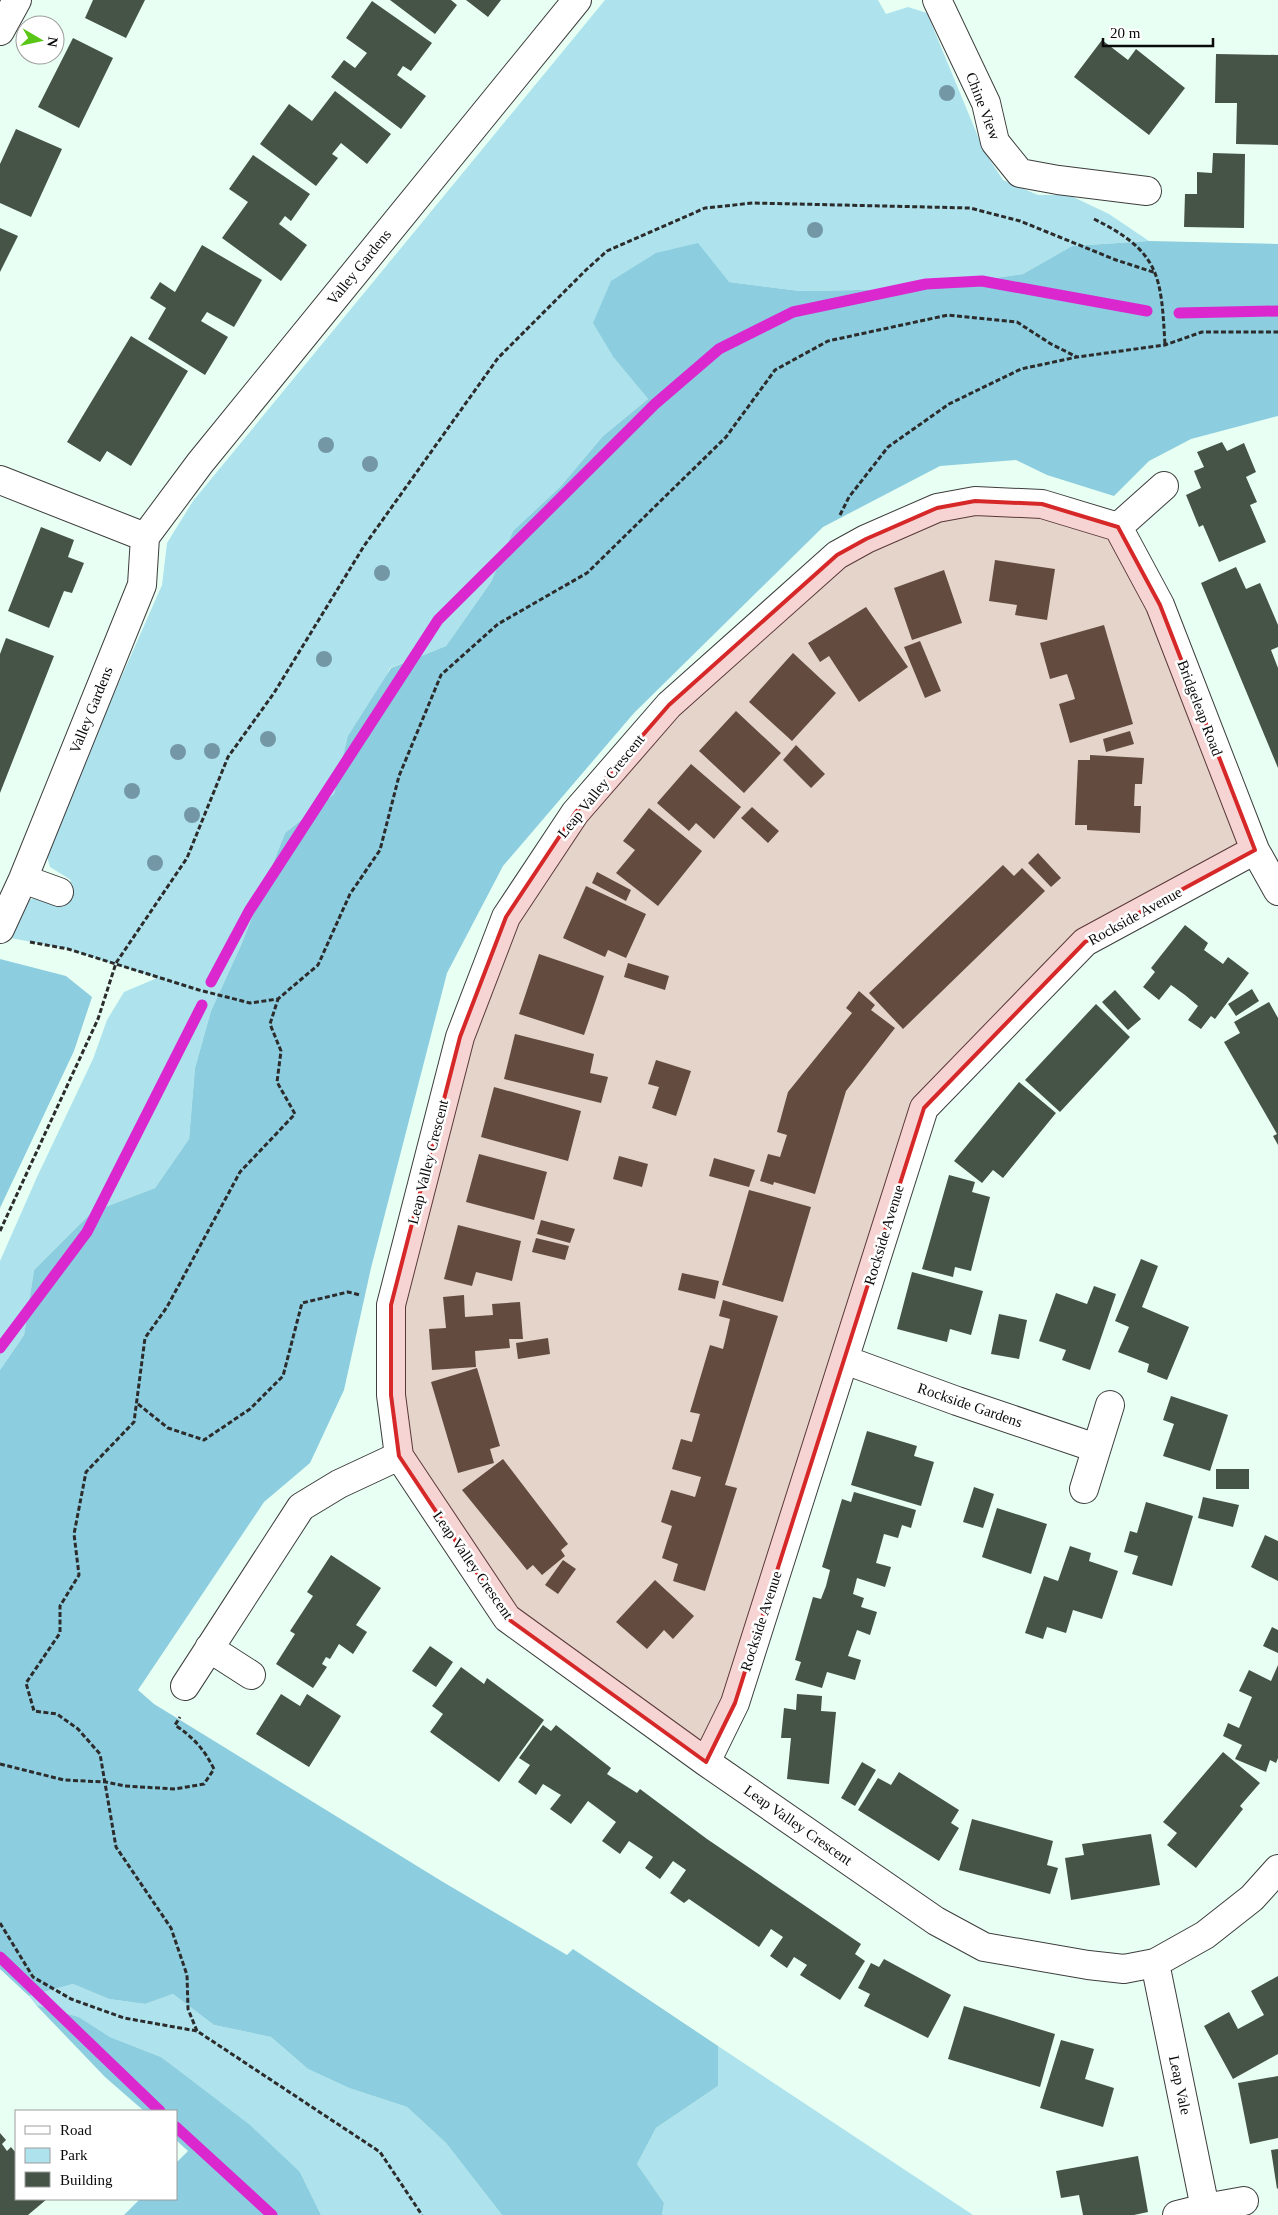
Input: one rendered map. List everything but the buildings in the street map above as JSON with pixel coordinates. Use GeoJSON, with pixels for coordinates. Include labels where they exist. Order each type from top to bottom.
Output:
{"type":"FeatureCollection","features":[{"type":"Feature","properties":{"kind":"street"},"geometry":{"type":"LineString","coordinates":[[0,31],[17,0]]}},
{"type":"Feature","properties":{"kind":"street","name":"Valley Gardens"},"geometry":{"type":"LineString","coordinates":[[10,935],[23,879],[142,585],[145,537],[200,463],[578,0]]}},
{"type":"Feature","properties":{"kind":"street","name":"Chine View"},"geometry":{"type":"LineString","coordinates":[[937,0],[986,103],[995,142],[1020,173],[1058,180],[1147,191]]}},
{"type":"Feature","properties":{"kind":"street"},"geometry":{"type":"LineString","coordinates":[[0,480],[145,537]]}},
{"type":"Feature","properties":{"kind":"street"},"geometry":{"type":"LineString","coordinates":[[1118,527],[1164,486]]}},
{"type":"Feature","properties":{"kind":"street","name":"Leap Valley Crescent"},"geometry":{"type":"LineString","coordinates":[[1118,527],[1042,504],[975,501],[936,508],[866,539],[837,555],[669,705],[575,814],[506,918],[460,1037],[391,1305],[391,1395],[399,1456],[507,1618],[706,1762],[936,1921],[984,1947],[1088,1965],[1124,1969],[1154,1963],[1204,1935],[1252,1898],[1278,1869]]}},
{"type":"Feature","properties":{"kind":"street","name":"Bridgeleap Road"},"geometry":{"type":"LineString","coordinates":[[1118,527],[1160,605],[1255,850],[1278,891]]}},
{"type":"Feature","properties":{"kind":"street","name":"Rockside Avenue"},"geometry":{"type":"LineString","coordinates":[[706,1762],[735,1703],[924,1108],[1085,942],[1255,850]]}},
{"type":"Feature","properties":{"kind":"street"},"geometry":{"type":"LineString","coordinates":[[23,879],[59,892]]}},
{"type":"Feature","properties":{"kind":"street","name":"Rockside Gardens"},"geometry":{"type":"LineString","coordinates":[[845,1360],[957,1401],[1096,1448]]}},
{"type":"Feature","properties":{"kind":"street"},"geometry":{"type":"LineString","coordinates":[[1084,1489],[1110,1405]]}},
{"type":"Feature","properties":{"kind":"street"},"geometry":{"type":"LineString","coordinates":[[186,1686],[301,1507],[340,1484],[399,1456]]}},
{"type":"Feature","properties":{"kind":"street"},"geometry":{"type":"LineString","coordinates":[[209,1648],[251,1675]]}},
{"type":"Feature","properties":{"kind":"street","name":"Leap Vale"},"geometry":{"type":"LineString","coordinates":[[1154,1963],[1205,2208]]}},
{"type":"Feature","properties":{"kind":"street"},"geometry":{"type":"LineString","coordinates":[[1177,2215],[1244,2201]]}},
{"type":"Feature","properties":{"kind":"path"},"geometry":{"type":"LineString","coordinates":[[0,1231],[98,1019],[116,963],[187,858],[228,757],[274,693],[364,546],[498,358],[587,269],[608,251],[705,208],[753,203],[970,208],[1020,221],[1116,260],[1156,273]]}},
{"type":"Feature","properties":{"kind":"path"},"geometry":{"type":"LineString","coordinates":[[197,2031],[188,2009],[187,1975],[171,1928],[116,1847],[100,1754],[78,1729],[57,1714],[34,1711],[26,1683],[60,1633],[60,1606],[79,1575],[74,1534],[86,1472],[134,1422],[138,1404],[145,1338],[167,1307],[240,1172],[295,1114],[277,1082],[281,1051],[270,1024],[278,1000],[318,965],[350,894],[380,850],[399,776],[440,675],[498,624],[587,574],[726,437],[775,370],[828,340],[948,314],[1017,322],[1051,344],[1077,357]]}},
{"type":"Feature","properties":{"kind":"path"},"geometry":{"type":"LineString","coordinates":[[837,555],[836,524],[849,496],[888,447],[949,404],[1021,369],[1077,357],[1165,345],[1202,332],[1278,332]]}},
{"type":"Feature","properties":{"kind":"path"},"geometry":{"type":"LineString","coordinates":[[10,935],[68,949],[250,1004],[278,1000]]}},
{"type":"Feature","properties":{"kind":"path"},"geometry":{"type":"LineString","coordinates":[[138,1404],[168,1428],[204,1440],[250,1409],[283,1376],[302,1303],[348,1292],[391,1305]]}},
{"type":"Feature","properties":{"kind":"path"},"geometry":{"type":"LineString","coordinates":[[0,1764],[64,1780],[106,1782],[125,1786],[175,1789],[204,1784],[214,1769],[205,1751],[192,1736],[175,1725],[196,1693],[186,1686]]}},
{"type":"Feature","properties":{"kind":"path"},"geometry":{"type":"LineString","coordinates":[[0,1923],[33,1977],[71,1999],[124,2018],[197,2031],[380,2152],[422,2215]]}},
{"type":"Feature","properties":{"kind":"highlighted area"},"geometry":{"type":"Polygon","coordinates":[[[975,501],[1042,504],[1118,527],[1160,605],[1255,850],[1085,942],[924,1108],[735,1703],[706,1762],[507,1618],[399,1456],[391,1395],[391,1305],[460,1037],[506,917],[575,813],[669,705],[837,555],[866,539],[937,508],[975,501]]]}},
{"type":"Feature","properties":{"kind":"green space"},"geometry":{"type":"Polygon","coordinates":[[[605,0],[878,0],[886,14],[908,7],[927,13],[984,151],[1003,180],[1038,195],[1069,195],[1109,214],[1149,241],[1072,246],[1023,274],[920,289],[800,291],[729,282],[614,358],[648,399],[603,436],[560,487],[513,531],[491,582],[446,646],[390,668],[341,767],[334,794],[285,833],[242,943],[211,1011],[195,1068],[189,1139],[155,1188],[92,1212],[34,1270],[24,1335],[0,1370],[0,1261],[37,1177],[93,1059],[107,1020],[124,992],[157,978],[68,949],[11,938],[27,901],[38,896],[63,901],[71,880],[50,867],[45,850],[162,585],[167,543],[193,501],[605,0]]]}},
{"type":"Feature","properties":{"kind":"green space"},"geometry":{"type":"Polygon","coordinates":[[[73,1984],[109,1999],[145,2004],[173,1994],[214,2025],[271,2037],[308,2069],[349,2088],[407,2107],[446,2143],[502,2215],[321,2215],[300,2172],[161,2057],[110,2037],[79,2017],[36,2005],[29,1996],[73,1984]]]}},
{"type":"Feature","properties":{"kind":"green space"},"geometry":{"type":"Polygon","coordinates":[[[718,2046],[973,2215],[662,2215],[664,2203],[637,2164],[656,2128],[718,2086],[718,2046]]]}},
{"type":"Feature","properties":{"kind":"shaded area"},"geometry":{"type":"Polygon","coordinates":[[[1149,241],[1278,244],[1278,416],[1191,439],[1149,461],[1114,496],[1047,475],[1016,460],[940,466],[823,527],[634,713],[503,866],[447,973],[371,1268],[344,1390],[310,1463],[264,1502],[138,1690],[154,1704],[443,1882],[567,1955],[573,1949],[718,2046],[718,2086],[656,2128],[637,2164],[664,2203],[662,2215],[502,2215],[446,2143],[407,2107],[349,2088],[308,2069],[271,2037],[214,2025],[173,1994],[145,2004],[109,1999],[73,1984],[29,1996],[0,1969],[0,1370],[24,1335],[34,1270],[92,1212],[155,1188],[189,1139],[195,1068],[211,1011],[242,943],[285,833],[334,794],[348,736],[391,668],[446,646],[491,582],[513,531],[560,487],[603,436],[648,399],[614,358],[593,323],[611,281],[656,253],[698,243],[729,282],[800,291],[920,289],[1023,274],[1072,246],[1149,241]]]}},
{"type":"Feature","properties":{"kind":"shaded area"},"geometry":{"type":"Polygon","coordinates":[[[0,959],[66,976],[92,997],[74,1051],[0,1208],[0,959]]]}},
{"type":"Feature","properties":{"kind":"shaded area"},"geometry":{"type":"Polygon","coordinates":[[[36,2005],[79,2017],[110,2037],[161,2057],[250,2125],[300,2172],[321,2215],[124,2215],[139,2200],[178,2200],[178,2161],[188,2151],[178,2142],[178,2110],[143,2110],[105,2077],[36,2005]]]}},
{"type":"Feature","properties":{"kind":"waterway"},"geometry":{"type":"LineString","coordinates":[[211,982],[249,911],[438,620],[655,404],[719,349],[793,312],[926,284],[982,281],[1147,311]]}},
{"type":"Feature","properties":{"kind":"waterway"},"geometry":{"type":"LineString","coordinates":[[1179,313],[1278,311]]}},
{"type":"Feature","properties":{"kind":"waterway"},"geometry":{"type":"LineString","coordinates":[[0,1348],[87,1232],[202,1005]]}},
{"type":"Feature","properties":{"kind":"waterway"},"geometry":{"type":"LineString","coordinates":[[0,1957],[159,2110]]}},
{"type":"Feature","properties":{"kind":"waterway"},"geometry":{"type":"LineString","coordinates":[[178,2129],[272,2215]]}}]}
